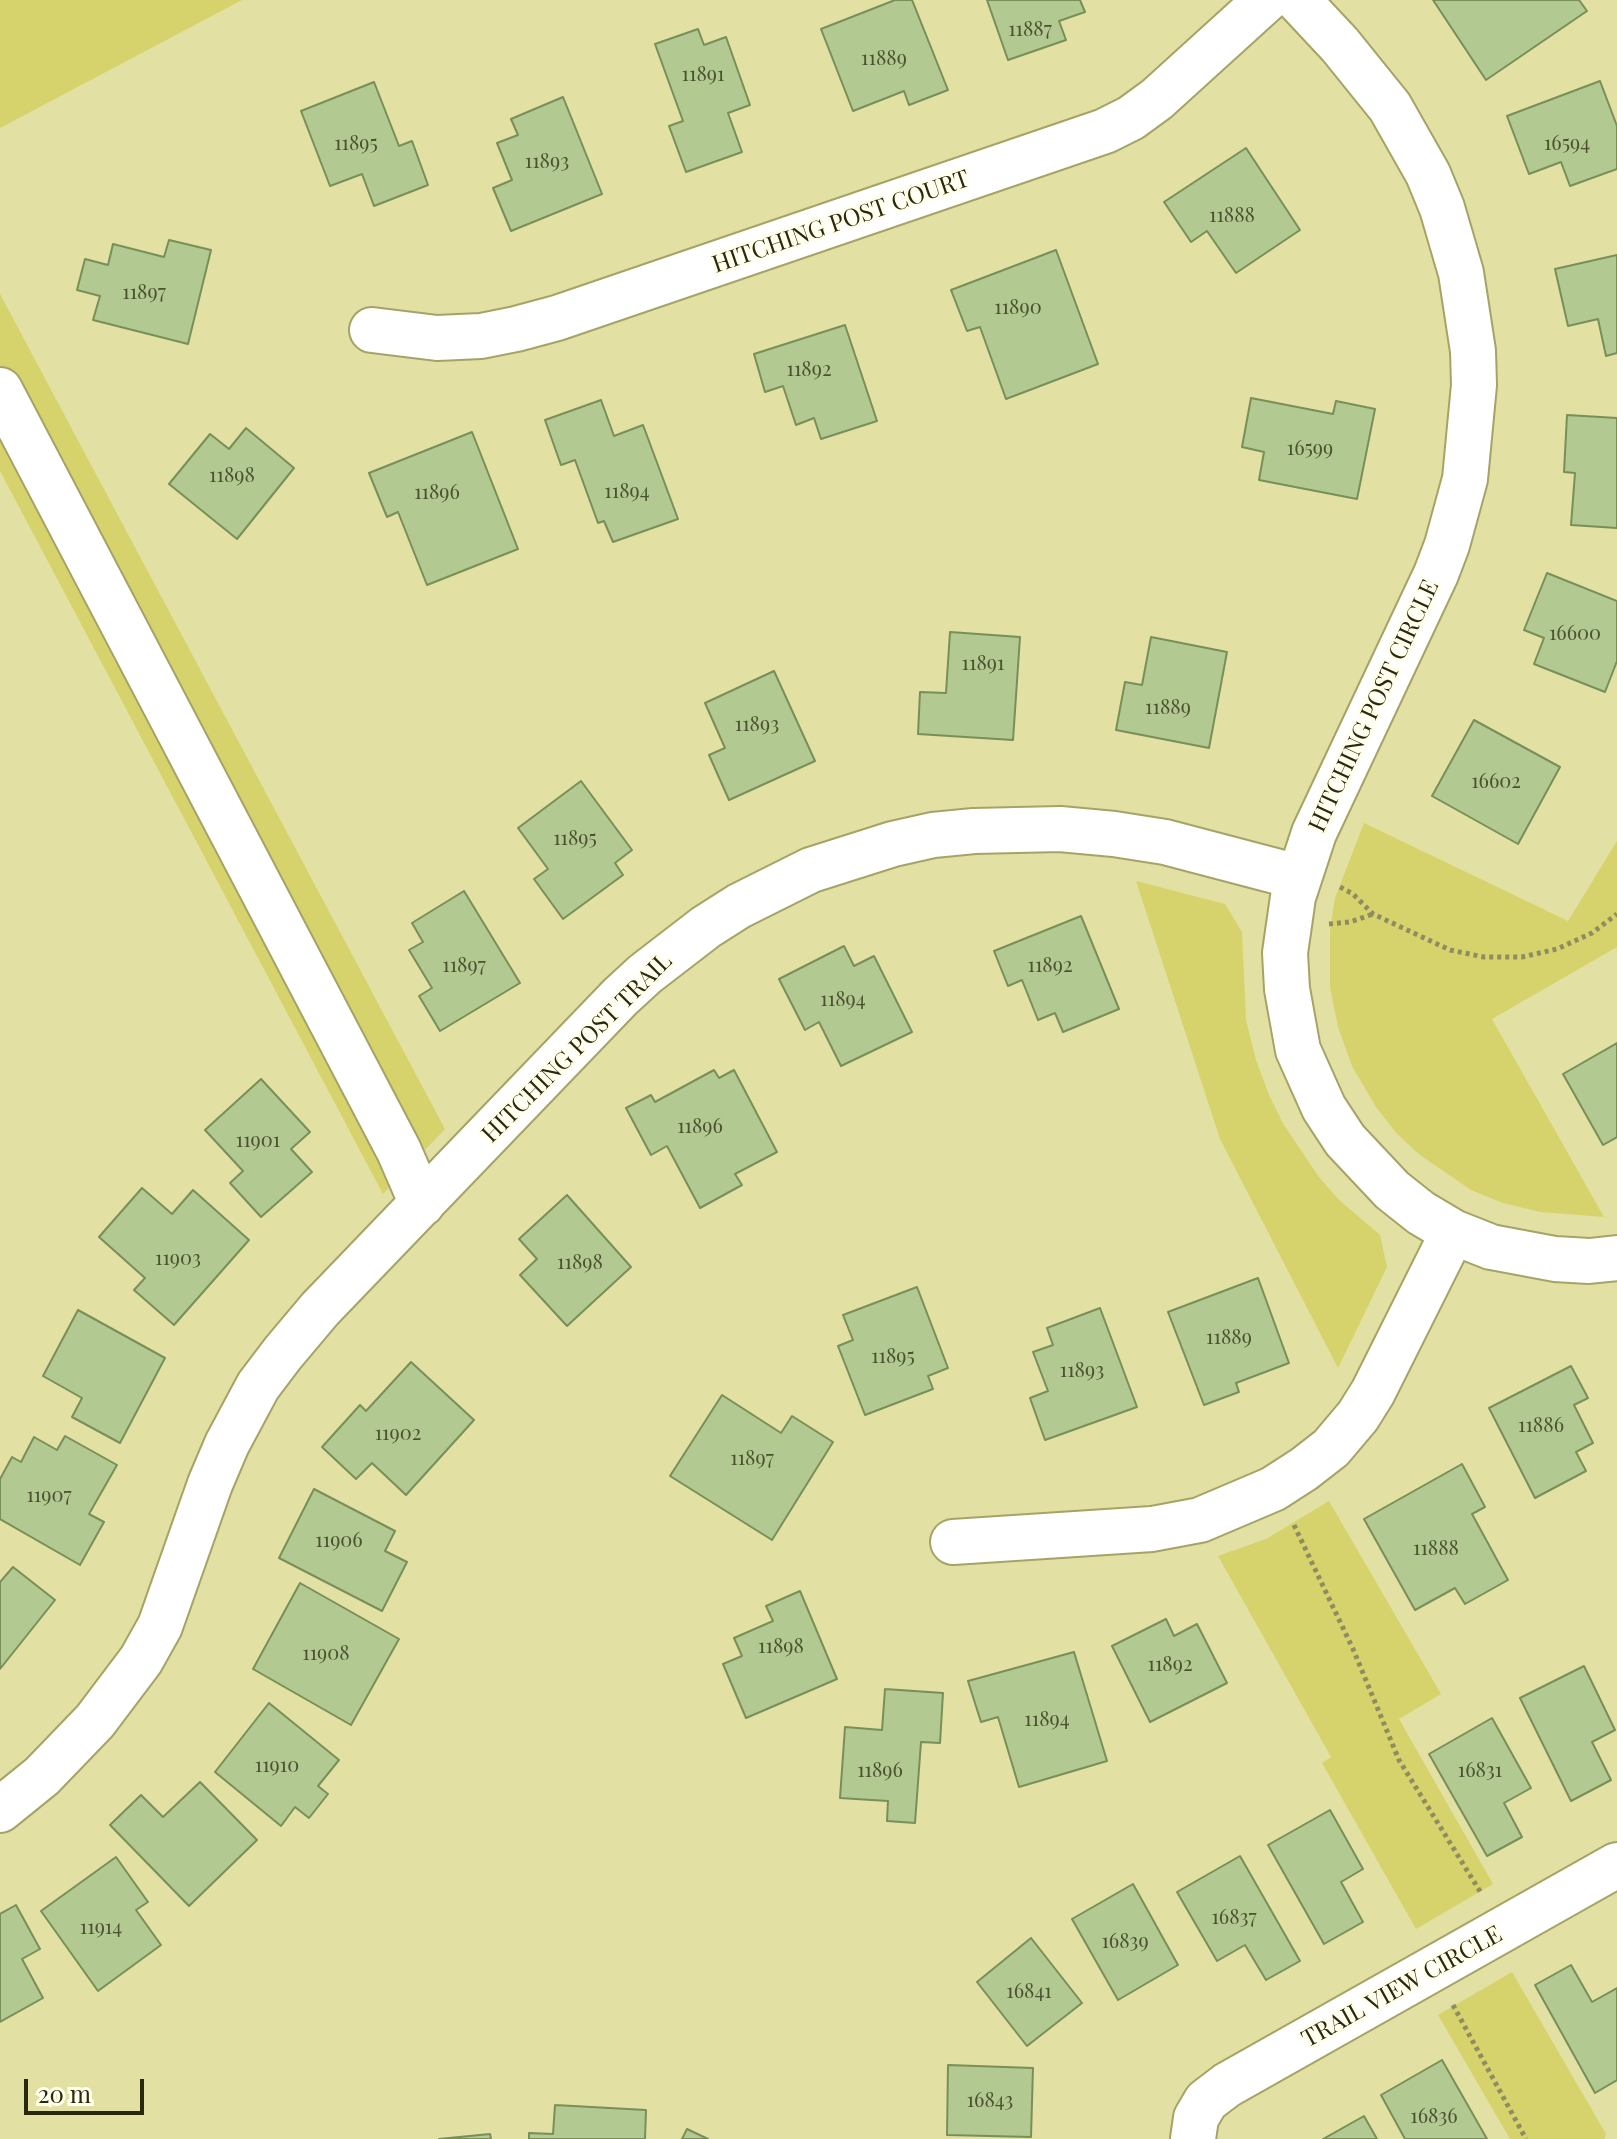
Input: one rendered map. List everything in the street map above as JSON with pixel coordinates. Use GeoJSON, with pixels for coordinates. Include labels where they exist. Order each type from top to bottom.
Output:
{"type":"FeatureCollection","features":[{"type":"Feature","properties":{"kind":"street","name":"HITCHING POST COURT"},"geometry":{"type":"LineString","coordinates":[[372,330],[437,338],[481,336],[530,326],[1105,131],[1131,118],[1157,99],[1266,0]]}},
{"type":"Feature","properties":{"kind":"street","name":"HITCHING POST CIRCLE"},"geometry":{"type":"LineString","coordinates":[[1298,0],[1340,45],[1390,107],[1428,174],[1442,208],[1461,273],[1473,351],[1474,385],[1465,479],[1447,545],[1430,588],[1314,833],[1316,881],[1291,906],[1286,941],[1287,989],[1298,1050],[1309,1079],[1331,1119],[1369,1167],[1421,1213],[1453,1232],[1491,1247],[1555,1259],[1589,1261],[1617,1258]]}},
{"type":"Feature","properties":{"kind":"street"},"geometry":{"type":"LineString","coordinates":[[0,390],[399,1151],[422,1204]]}},
{"type":"Feature","properties":{"kind":"street","name":"HITCHING POST TRAIL"},"geometry":{"type":"LineString","coordinates":[[0,1810],[42,1776],[80,1737],[118,1694],[141,1660],[160,1626],[210,1484],[242,1413],[258,1386],[320,1309],[645,974],[706,927],[739,906],[811,870],[933,835],[1011,828],[1060,829],[1165,842],[1316,881]]}},
{"type":"Feature","properties":{"kind":"street"},"geometry":{"type":"LineString","coordinates":[[953,1542],[1152,1529],[1200,1520],[1273,1489],[1331,1448],[1358,1416],[1453,1232]]}},
{"type":"Feature","properties":{"kind":"street","name":"TRAIL VIEW CIRCLE"},"geometry":{"type":"LineString","coordinates":[[1189,2122],[1206,2101],[1227,2085],[1617,1865]]}},
{"type":"Feature","properties":{"kind":"path"},"geometry":{"type":"LineString","coordinates":[[1316,881],[1353,894],[1373,914],[1450,950],[1501,959],[1557,949],[1592,933],[1617,914]]}},
{"type":"Feature","properties":{"kind":"path"},"geometry":{"type":"LineString","coordinates":[[1325,925],[1350,922],[1373,914]]}},
{"type":"Feature","properties":{"kind":"path"},"geometry":{"type":"LineString","coordinates":[[1292,1520],[1353,1649],[1399,1760],[1484,1898]]}},
{"type":"Feature","properties":{"kind":"path"},"geometry":{"type":"LineString","coordinates":[[1451,2000],[1526,2139]]}},
{"type":"Feature","properties":{"kind":"shaded area"},"geometry":{"type":"Polygon","coordinates":[[[0,0],[242,0],[0,128],[0,0]]]}},
{"type":"Feature","properties":{"kind":"shaded area"},"geometry":{"type":"Polygon","coordinates":[[[0,294],[445,1129],[383,1194],[0,471],[0,294]]]}},
{"type":"Feature","properties":{"kind":"shaded area"},"geometry":{"type":"Polygon","coordinates":[[[1364,823],[1568,921],[1617,841],[1617,947],[1492,1019],[1604,1217],[1540,1212],[1503,1203],[1471,1190],[1420,1155],[1397,1134],[1376,1107],[1352,1066],[1338,1027],[1330,987],[1330,931],[1335,898],[1364,823]]]}},
{"type":"Feature","properties":{"kind":"shaded area"},"geometry":{"type":"Polygon","coordinates":[[[1136,881],[1225,904],[1242,932],[1246,1020],[1269,1095],[1284,1125],[1319,1177],[1338,1199],[1380,1235],[1387,1267],[1338,1368],[1220,1139],[1136,881]]]}},
{"type":"Feature","properties":{"kind":"shaded area"},"geometry":{"type":"Polygon","coordinates":[[[1329,1501],[1441,1694],[1399,1719],[1493,1884],[1416,1929],[1322,1763],[1331,1757],[1218,1556],[1266,1539],[1329,1501]]]}},
{"type":"Feature","properties":{"kind":"shaded area"},"geometry":{"type":"Polygon","coordinates":[[[1512,1972],[1606,2134],[1605,2139],[1510,2139],[1438,2015],[1512,1972]]]}},
{"type":"Feature","properties":{"kind":"building"},"geometry":{"type":"Polygon","coordinates":[[[895,0],[912,0],[948,90],[909,105],[904,91],[853,111],[821,29],[895,0]]]}},
{"type":"Feature","properties":{"kind":"building"},"geometry":{"type":"Polygon","coordinates":[[[987,0],[1080,0],[1085,12],[1059,21],[1066,40],[1008,60],[987,0]]]}},
{"type":"Feature","properties":{"kind":"building"},"geometry":{"type":"Polygon","coordinates":[[[1433,0],[1579,0],[1587,11],[1486,80],[1433,0]]]}},
{"type":"Feature","properties":{"kind":"building"},"geometry":{"type":"Polygon","coordinates":[[[698,29],[704,45],[726,37],[750,105],[728,113],[742,152],[686,172],[669,126],[683,121],[655,44],[698,29]]]}},
{"type":"Feature","properties":{"kind":"building"},"geometry":{"type":"Polygon","coordinates":[[[1600,81],[1617,126],[1617,169],[1570,186],[1561,162],[1529,174],[1507,116],[1600,81]]]}},
{"type":"Feature","properties":{"kind":"building"},"geometry":{"type":"Polygon","coordinates":[[[374,82],[399,146],[412,141],[428,185],[374,206],[362,174],[330,186],[301,111],[374,82]]]}},
{"type":"Feature","properties":{"kind":"building"},"geometry":{"type":"Polygon","coordinates":[[[563,97],[602,194],[511,231],[493,188],[512,180],[497,143],[518,135],[511,119],[563,97]]]}},
{"type":"Feature","properties":{"kind":"building"},"geometry":{"type":"Polygon","coordinates":[[[1246,148],[1300,230],[1236,273],[1207,231],[1191,242],[1164,202],[1246,148]]]}},
{"type":"Feature","properties":{"kind":"building"},"geometry":{"type":"Polygon","coordinates":[[[169,240],[211,250],[188,344],[93,320],[100,296],[77,290],[85,259],[108,265],[113,244],[164,257],[169,240]]]}},
{"type":"Feature","properties":{"kind":"building"},"geometry":{"type":"Polygon","coordinates":[[[1056,250],[1098,364],[1006,399],[980,327],[967,331],[951,290],[1056,250]]]}},
{"type":"Feature","properties":{"kind":"building"},"geometry":{"type":"Polygon","coordinates":[[[1617,255],[1617,353],[1606,356],[1598,319],[1568,326],[1555,269],[1617,255]]]}},
{"type":"Feature","properties":{"kind":"building"},"geometry":{"type":"Polygon","coordinates":[[[845,325],[877,421],[821,439],[814,418],[796,425],[783,386],[765,392],[754,354],[845,325]]]}},
{"type":"Feature","properties":{"kind":"building"},"geometry":{"type":"Polygon","coordinates":[[[1251,398],[1333,414],[1336,401],[1375,409],[1357,499],[1259,480],[1264,452],[1242,447],[1251,398]]]}},
{"type":"Feature","properties":{"kind":"building"},"geometry":{"type":"Polygon","coordinates":[[[601,400],[614,436],[643,425],[678,519],[613,542],[604,521],[598,523],[575,460],[561,465],[545,420],[601,400]]]}},
{"type":"Feature","properties":{"kind":"building"},"geometry":{"type":"Polygon","coordinates":[[[1567,415],[1617,418],[1617,528],[1571,525],[1575,473],[1564,472],[1567,415]]]}},
{"type":"Feature","properties":{"kind":"building"},"geometry":{"type":"Polygon","coordinates":[[[246,428],[294,468],[237,539],[169,484],[210,434],[229,449],[246,428]]]}},
{"type":"Feature","properties":{"kind":"building"},"geometry":{"type":"Polygon","coordinates":[[[472,432],[518,549],[427,585],[398,512],[387,517],[369,473],[472,432]]]}},
{"type":"Feature","properties":{"kind":"building"},"geometry":{"type":"Polygon","coordinates":[[[1547,573],[1617,601],[1617,661],[1605,692],[1534,664],[1544,638],[1524,630],[1547,573]]]}},
{"type":"Feature","properties":{"kind":"building"},"geometry":{"type":"Polygon","coordinates":[[[950,632],[1020,637],[1013,740],[918,734],[920,692],[946,693],[950,632]]]}},
{"type":"Feature","properties":{"kind":"building"},"geometry":{"type":"Polygon","coordinates":[[[1151,637],[1227,652],[1209,748],[1116,730],[1125,682],[1142,685],[1151,637]]]}},
{"type":"Feature","properties":{"kind":"building"},"geometry":{"type":"Polygon","coordinates":[[[774,671],[815,761],[729,800],[709,755],[725,748],[705,703],[774,671]]]}},
{"type":"Feature","properties":{"kind":"building"},"geometry":{"type":"Polygon","coordinates":[[[1474,720],[1560,767],[1518,844],[1432,796],[1474,720]]]}},
{"type":"Feature","properties":{"kind":"building"},"geometry":{"type":"Polygon","coordinates":[[[581,781],[632,850],[615,863],[623,875],[563,919],[534,879],[548,869],[518,828],[581,781]]]}},
{"type":"Feature","properties":{"kind":"building"},"geometry":{"type":"Polygon","coordinates":[[[464,891],[520,983],[440,1031],[419,996],[432,988],[409,950],[423,942],[412,923],[464,891]]]}},
{"type":"Feature","properties":{"kind":"building"},"geometry":{"type":"Polygon","coordinates":[[[1081,916],[1119,1009],[1063,1032],[1055,1013],[1038,1020],[1022,980],[1008,986],[994,951],[1081,916]]]}},
{"type":"Feature","properties":{"kind":"building"},"geometry":{"type":"Polygon","coordinates":[[[844,946],[854,966],[874,956],[912,1032],[841,1066],[819,1022],[805,1030],[779,979],[844,946]]]}},
{"type":"Feature","properties":{"kind":"building"},"geometry":{"type":"Polygon","coordinates":[[[1617,1043],[1617,1137],[1603,1145],[1563,1074],[1617,1043]]]}},
{"type":"Feature","properties":{"kind":"building"},"geometry":{"type":"Polygon","coordinates":[[[714,1070],[719,1078],[734,1070],[777,1152],[735,1174],[742,1185],[700,1208],[667,1146],[651,1155],[626,1108],[651,1095],[655,1102],[714,1070]]]}},
{"type":"Feature","properties":{"kind":"building"},"geometry":{"type":"Polygon","coordinates":[[[261,1079],[310,1132],[291,1149],[312,1172],[261,1217],[230,1183],[243,1171],[205,1130],[261,1079]]]}},
{"type":"Feature","properties":{"kind":"building"},"geometry":{"type":"Polygon","coordinates":[[[142,1188],[172,1214],[193,1190],[249,1240],[174,1325],[134,1290],[145,1278],[99,1237],[142,1188]]]}},
{"type":"Feature","properties":{"kind":"building"},"geometry":{"type":"Polygon","coordinates":[[[567,1195],[631,1267],[567,1326],[520,1275],[537,1259],[519,1239],[567,1195]]]}},
{"type":"Feature","properties":{"kind":"building"},"geometry":{"type":"Polygon","coordinates":[[[1258,1278],[1289,1363],[1236,1383],[1239,1392],[1204,1405],[1168,1312],[1258,1278]]]}},
{"type":"Feature","properties":{"kind":"building"},"geometry":{"type":"Polygon","coordinates":[[[917,1287],[948,1368],[928,1376],[933,1389],[865,1415],[838,1346],[853,1340],[843,1315],[917,1287]]]}},
{"type":"Feature","properties":{"kind":"building"},"geometry":{"type":"Polygon","coordinates":[[[1100,1308],[1137,1407],[1045,1440],[1030,1398],[1048,1391],[1033,1352],[1053,1345],[1047,1328],[1100,1308]]]}},
{"type":"Feature","properties":{"kind":"building"},"geometry":{"type":"Polygon","coordinates":[[[78,1310],[165,1358],[120,1443],[72,1417],[82,1398],[43,1376],[78,1310]]]}},
{"type":"Feature","properties":{"kind":"building"},"geometry":{"type":"Polygon","coordinates":[[[411,1362],[474,1420],[406,1495],[372,1463],[356,1479],[322,1447],[360,1405],[366,1411],[411,1362]]]}},
{"type":"Feature","properties":{"kind":"building"},"geometry":{"type":"Polygon","coordinates":[[[1571,1366],[1588,1398],[1574,1405],[1593,1443],[1576,1452],[1586,1471],[1535,1498],[1489,1408],[1571,1366]]]}},
{"type":"Feature","properties":{"kind":"building"},"geometry":{"type":"Polygon","coordinates":[[[722,1395],[781,1433],[792,1416],[833,1442],[772,1540],[670,1476],[722,1395]]]}},
{"type":"Feature","properties":{"kind":"building"},"geometry":{"type":"Polygon","coordinates":[[[65,1436],[117,1465],[89,1514],[104,1522],[80,1565],[0,1519],[0,1479],[12,1457],[21,1462],[34,1437],[57,1450],[65,1436]]]}},
{"type":"Feature","properties":{"kind":"building"},"geometry":{"type":"Polygon","coordinates":[[[1462,1464],[1485,1507],[1472,1514],[1508,1580],[1465,1604],[1455,1588],[1415,1610],[1364,1519],[1462,1464]]]}},
{"type":"Feature","properties":{"kind":"building"},"geometry":{"type":"Polygon","coordinates":[[[314,1489],[395,1531],[385,1551],[407,1562],[382,1611],[279,1558],[314,1489]]]}},
{"type":"Feature","properties":{"kind":"building"},"geometry":{"type":"Polygon","coordinates":[[[13,1567],[55,1600],[0,1669],[0,1582],[13,1567]]]}},
{"type":"Feature","properties":{"kind":"building"},"geometry":{"type":"Polygon","coordinates":[[[300,1583],[399,1639],[351,1725],[253,1669],[300,1583]]]}},
{"type":"Feature","properties":{"kind":"building"},"geometry":{"type":"Polygon","coordinates":[[[800,1591],[837,1679],[746,1718],[723,1664],[742,1656],[734,1638],[773,1621],[766,1606],[800,1591]]]}},
{"type":"Feature","properties":{"kind":"building"},"geometry":{"type":"Polygon","coordinates":[[[1166,1619],[1174,1636],[1197,1624],[1227,1683],[1150,1722],[1112,1646],[1166,1619]]]}},
{"type":"Feature","properties":{"kind":"building"},"geometry":{"type":"Polygon","coordinates":[[[1074,1652],[1107,1761],[1019,1787],[998,1717],[981,1722],[968,1681],[1074,1652]]]}},
{"type":"Feature","properties":{"kind":"building"},"geometry":{"type":"Polygon","coordinates":[[[1584,1666],[1615,1730],[1592,1742],[1611,1780],[1571,1801],[1520,1698],[1584,1666]]]}},
{"type":"Feature","properties":{"kind":"building"},"geometry":{"type":"Polygon","coordinates":[[[885,1689],[943,1693],[940,1743],[921,1742],[915,1823],[887,1821],[888,1801],[840,1798],[845,1727],[882,1730],[885,1689]]]}},
{"type":"Feature","properties":{"kind":"building"},"geometry":{"type":"Polygon","coordinates":[[[269,1703],[339,1760],[318,1786],[328,1794],[309,1818],[295,1807],[281,1826],[215,1772],[269,1703]]]}},
{"type":"Feature","properties":{"kind":"building"},"geometry":{"type":"Polygon","coordinates":[[[1492,1718],[1531,1788],[1504,1803],[1522,1837],[1487,1856],[1429,1754],[1492,1718]]]}},
{"type":"Feature","properties":{"kind":"building"},"geometry":{"type":"Polygon","coordinates":[[[200,1782],[257,1840],[189,1906],[110,1825],[141,1795],[163,1817],[200,1782]]]}},
{"type":"Feature","properties":{"kind":"building"},"geometry":{"type":"Polygon","coordinates":[[[1330,1810],[1363,1869],[1341,1882],[1363,1922],[1324,1944],[1268,1845],[1330,1810]]]}},
{"type":"Feature","properties":{"kind":"building"},"geometry":{"type":"Polygon","coordinates":[[[1240,1856],[1300,1961],[1266,1980],[1245,1945],[1217,1961],[1177,1892],[1240,1856]]]}},
{"type":"Feature","properties":{"kind":"building"},"geometry":{"type":"Polygon","coordinates":[[[116,1857],[148,1902],[136,1910],[161,1945],[98,1991],[41,1911],[116,1857]]]}},
{"type":"Feature","properties":{"kind":"building"},"geometry":{"type":"Polygon","coordinates":[[[1133,1884],[1178,1965],[1118,2000],[1072,1919],[1133,1884]]]}},
{"type":"Feature","properties":{"kind":"building"},"geometry":{"type":"Polygon","coordinates":[[[16,1905],[40,1949],[22,1959],[43,1998],[0,2022],[0,1914],[16,1905]]]}},
{"type":"Feature","properties":{"kind":"building"},"geometry":{"type":"Polygon","coordinates":[[[1031,1938],[1082,2003],[1027,2046],[977,1982],[1031,1938]]]}},
{"type":"Feature","properties":{"kind":"building"},"geometry":{"type":"Polygon","coordinates":[[[1571,1965],[1592,2002],[1617,1988],[1617,2080],[1595,2093],[1535,1985],[1571,1965]]]}},
{"type":"Feature","properties":{"kind":"building"},"geometry":{"type":"Polygon","coordinates":[[[1442,2060],[1487,2139],[1405,2139],[1381,2095],[1442,2060]]]}},
{"type":"Feature","properties":{"kind":"building"},"geometry":{"type":"Polygon","coordinates":[[[948,2065],[1033,2068],[1031,2137],[947,2135],[948,2065]]]}},
{"type":"Feature","properties":{"kind":"building"},"geometry":{"type":"Polygon","coordinates":[[[555,2105],[646,2110],[645,2139],[529,2139],[529,2133],[553,2134],[555,2105]]]}},
{"type":"Feature","properties":{"kind":"building"},"geometry":{"type":"Polygon","coordinates":[[[1364,2116],[1377,2139],[1323,2139],[1364,2116]]]}},
{"type":"Feature","properties":{"kind":"building"},"geometry":{"type":"Polygon","coordinates":[[[687,2129],[708,2139],[682,2139],[687,2129]]]}},
{"type":"Feature","properties":{"kind":"building"},"geometry":{"type":"Polygon","coordinates":[[[490,2134],[491,2139],[439,2139],[490,2134]]]}}]}
